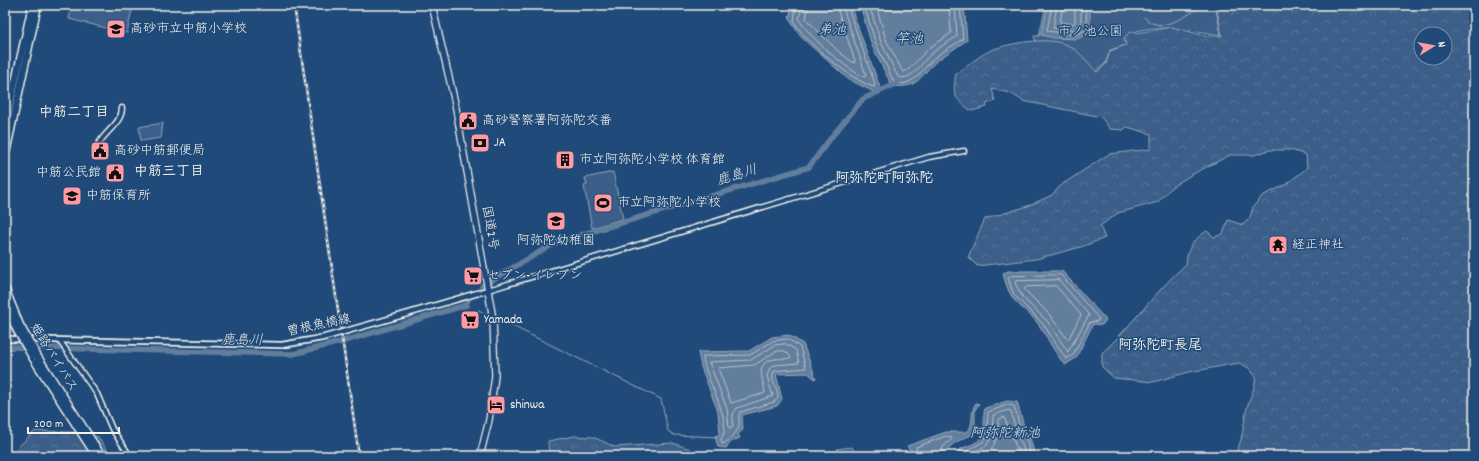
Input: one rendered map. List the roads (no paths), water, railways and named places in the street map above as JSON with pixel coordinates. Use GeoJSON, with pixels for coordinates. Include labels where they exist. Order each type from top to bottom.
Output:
{"type":"FeatureCollection","features":[{"type":"Feature","properties":{"kind":"highway"},"geometry":{"type":"LineString","coordinates":[[5,127],[33,5]]}},
{"type":"Feature","properties":{"kind":"highway"},"geometry":{"type":"LineString","coordinates":[[5,134],[33,5]]}},
{"type":"Feature","properties":{"kind":"highway"},"geometry":{"type":"LineString","coordinates":[[5,150],[38,5]]}},
{"type":"Feature","properties":{"kind":"highway"},"geometry":{"type":"LineString","coordinates":[[5,158],[38,5]]}},
{"type":"Feature","properties":{"kind":"highway","name":"国道2号"},"geometry":{"type":"LineString","coordinates":[[432,5],[454,99],[494,329],[495,376],[488,420],[480,456]]}},
{"type":"Feature","properties":{"kind":"highway","name":"姫路バイパス"},"geometry":{"type":"LineString","coordinates":[[5,288],[35,357]]}},
{"type":"Feature","properties":{"kind":"highway","name":"姫路バイパス"},"geometry":{"type":"LineString","coordinates":[[5,304],[16,329],[88,439],[102,456]]}},
{"type":"Feature","properties":{"kind":"highway","name":"姫路バイパス"},"geometry":{"type":"LineString","coordinates":[[88,439],[96,456]]}},
{"type":"Feature","properties":{"kind":"main road","name":"曽根魚橋線"},"geometry":{"type":"LineString","coordinates":[[5,339],[282,345],[322,338],[488,290]]}},
{"type":"Feature","properties":{"kind":"street"},"geometry":{"type":"LineString","coordinates":[[96,153],[98,144],[121,116],[122,108]]}},
{"type":"Feature","properties":{"kind":"street"},"geometry":{"type":"LineString","coordinates":[[488,290],[922,159],[964,151]]}},
{"type":"Feature","properties":{"kind":"street"},"geometry":{"type":"LineString","coordinates":[[59,340],[97,394],[112,429],[130,456]]}},
{"type":"Feature","properties":{"kind":"water","name":"弟池"},"geometry":{"type":"Polygon","coordinates":[[[793,5],[850,5],[881,90],[876,93],[848,79],[801,37],[789,17],[793,5]]]}},
{"type":"Feature","properties":{"kind":"water","name":"竿池"},"geometry":{"type":"Polygon","coordinates":[[[860,5],[964,5],[967,40],[938,60],[919,80],[909,85],[892,86],[872,46],[860,5]]]}},
{"type":"Feature","properties":{"kind":"water"},"geometry":{"type":"Polygon","coordinates":[[[1048,5],[1090,5],[1090,26],[1093,32],[1077,39],[1054,38],[1041,35],[1048,5]]]}},
{"type":"Feature","properties":{"kind":"water"},"geometry":{"type":"Polygon","coordinates":[[[1009,271],[1062,271],[1106,320],[1102,325],[1093,324],[1076,358],[1065,365],[1035,320],[1014,300],[1006,285],[1003,273],[1009,271]]]}},
{"type":"Feature","properties":{"kind":"water"},"geometry":{"type":"Polygon","coordinates":[[[789,335],[803,344],[816,378],[815,379],[808,373],[776,374],[782,399],[777,406],[742,415],[743,430],[738,434],[740,438],[731,442],[726,448],[718,447],[715,436],[720,434],[718,412],[701,367],[698,352],[749,351],[772,337],[789,335]]]}},
{"type":"Feature","properties":{"kind":"water","name":"阿弥陀新池"},"geometry":{"type":"Polygon","coordinates":[[[1007,401],[1017,402],[1026,433],[1029,434],[1035,456],[952,456],[955,452],[973,444],[981,438],[984,431],[985,408],[1007,401]]]}},
{"type":"Feature","properties":{"kind":"water"},"geometry":{"type":"Polygon","coordinates":[[[976,403],[979,404],[975,410],[975,433],[961,439],[949,448],[944,456],[914,456],[907,446],[946,432],[967,432],[971,426],[973,410],[976,403]]]}},
{"type":"Feature","properties":{"kind":"waterway"},"geometry":{"type":"LineString","coordinates":[[1144,17],[1157,25],[1165,24],[1174,22],[1203,5]]}},
{"type":"Feature","properties":{"kind":"waterway","name":"鹿島川"},"geometry":{"type":"LineString","coordinates":[[490,281],[557,242],[809,167],[863,99],[898,83]]}},
{"type":"Feature","properties":{"kind":"waterway","name":"鹿島川"},"geometry":{"type":"LineString","coordinates":[[5,347],[293,354],[348,340],[466,305],[468,300]]}},
{"type":"Feature","properties":{"kind":"waterway","name":"鹿島川"},"geometry":{"type":"LineString","coordinates":[[466,305],[470,307]]}},
{"type":"Feature","properties":{"kind":"waterway"},"geometry":{"type":"LineString","coordinates":[[478,310],[488,314]]}},
{"type":"Feature","properties":{"kind":"waterway"},"geometry":{"type":"LineString","coordinates":[[496,318],[661,399],[668,431],[674,435],[717,437]]}},
{"type":"Feature","properties":{"kind":"railway"},"geometry":{"type":"LineString","coordinates":[[294,5],[359,456]]}},
{"type":"Feature","properties":{"kind":"place","name":"高砂市立中筋小学校"},"geometry":{"type":"Point","coordinates":[116,29]}},
{"type":"Feature","properties":{"kind":"place","name":"高砂警察署阿弥陀交番"},"geometry":{"type":"Point","coordinates":[468,121]}},
{"type":"Feature","properties":{"kind":"place","name":"JA"},"geometry":{"type":"Point","coordinates":[480,143]}},
{"type":"Feature","properties":{"kind":"place","name":"高砂中筋郵便局"},"geometry":{"type":"Point","coordinates":[100,151]}},
{"type":"Feature","properties":{"kind":"place","name":"市立阿弥陀小学校 体育館"},"geometry":{"type":"Point","coordinates":[565,160]}},
{"type":"Feature","properties":{"kind":"place","name":"中筋公民館"},"geometry":{"type":"Point","coordinates":[115,173]}},
{"type":"Feature","properties":{"kind":"place","name":"中筋保育所"},"geometry":{"type":"Point","coordinates":[72,196]}},
{"type":"Feature","properties":{"kind":"place","name":"市立阿弥陀小学校"},"geometry":{"type":"Point","coordinates":[603,203]}},
{"type":"Feature","properties":{"kind":"place","name":"阿弥陀幼稚園"},"geometry":{"type":"Point","coordinates":[556,221]}},
{"type":"Feature","properties":{"kind":"place","name":"経正神社"},"geometry":{"type":"Point","coordinates":[1278,245]}},
{"type":"Feature","properties":{"kind":"place","name":"セブン-イレブン"},"geometry":{"type":"Point","coordinates":[473,276]}},
{"type":"Feature","properties":{"kind":"place","name":"Yamada"},"geometry":{"type":"Point","coordinates":[470,320]}},
{"type":"Feature","properties":{"kind":"place","name":"shinwa"},"geometry":{"type":"Point","coordinates":[496,405]}},
{"type":"Feature","properties":{"kind":"district","name":"中筋二丁目"},"geometry":{"type":"Point","coordinates":[74,113]}},
{"type":"Feature","properties":{"kind":"district","name":"中筋三丁目"},"geometry":{"type":"Point","coordinates":[169,172]}},
{"type":"Feature","properties":{"kind":"district","name":"阿弥陀町阿弥陀"},"geometry":{"type":"Point","coordinates":[884,179]}},
{"type":"Feature","properties":{"kind":"district","name":"阿弥陀町長尾"},"geometry":{"type":"Point","coordinates":[1160,346]}},
{"type":"Feature","properties":{"kind":"park label","name":"市ノ池公園"},"geometry":{"type":"Point","coordinates":[1090,32]}}]}
